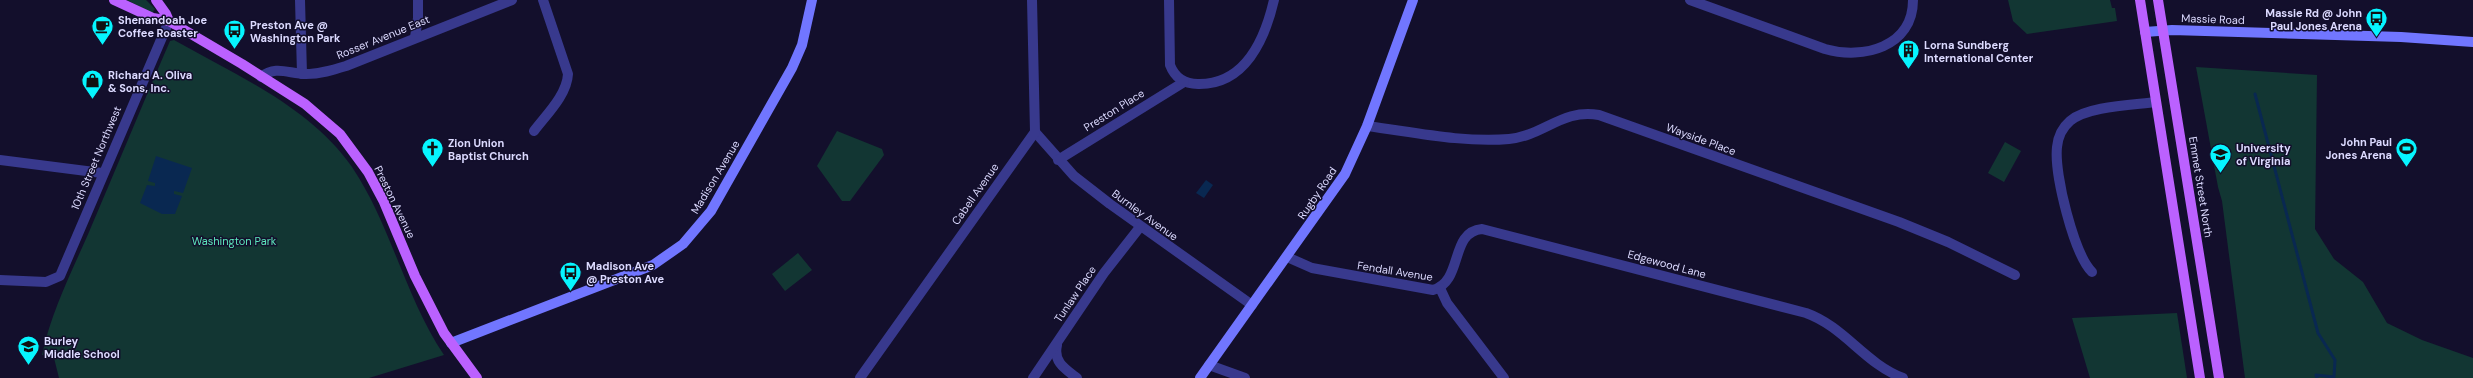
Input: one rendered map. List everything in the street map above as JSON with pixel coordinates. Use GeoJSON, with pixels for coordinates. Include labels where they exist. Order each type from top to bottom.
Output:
{"type":"FeatureCollection","features":[{"type":"Feature","properties":{"kind":"main road","name":"Preston Avenue"},"geometry":{"type":"LineString","coordinates":[[114,0],[153,18],[168,21],[305,104],[323,118],[355,152],[384,202],[427,302],[451,343],[477,378]]}},
{"type":"Feature","properties":{"kind":"main road"},"geometry":{"type":"LineString","coordinates":[[156,0],[166,14],[168,21]]}},
{"type":"Feature","properties":{"kind":"main road"},"geometry":{"type":"LineString","coordinates":[[2140,0],[2200,378]]}},
{"type":"Feature","properties":{"kind":"main road","name":"Emmet Street North"},"geometry":{"type":"LineString","coordinates":[[2158,0],[2219,378]]}},
{"type":"Feature","properties":{"kind":"street"},"geometry":{"type":"LineString","coordinates":[[300,0],[302,74]]}},
{"type":"Feature","properties":{"kind":"street"},"geometry":{"type":"LineString","coordinates":[[415,37],[418,18],[418,0]]}},
{"type":"Feature","properties":{"kind":"street","name":"Rosser Avenue East"},"geometry":{"type":"LineString","coordinates":[[261,77],[270,71],[302,74],[322,73],[346,66],[415,37],[512,0]]}},
{"type":"Feature","properties":{"kind":"street"},"geometry":{"type":"LineString","coordinates":[[534,132],[559,97],[568,81],[568,74],[543,0]]}},
{"type":"Feature","properties":{"kind":"street","name":"Madison Avenue"},"geometry":{"type":"LineString","coordinates":[[451,343],[653,265],[683,244],[711,211],[792,68],[802,45],[812,0]]}},
{"type":"Feature","properties":{"kind":"street"},"geometry":{"type":"LineString","coordinates":[[1032,0],[1035,132]]}},
{"type":"Feature","properties":{"kind":"street"},"geometry":{"type":"LineString","coordinates":[[1169,0],[1170,65],[1178,78],[1184,82],[1202,84],[1214,82],[1240,69],[1252,56],[1262,36],[1274,0]]}},
{"type":"Feature","properties":{"kind":"street","name":"Rugby Road"},"geometry":{"type":"LineString","coordinates":[[1200,378],[1346,174],[1367,126],[1413,0]]}},
{"type":"Feature","properties":{"kind":"street"},"geometry":{"type":"LineString","coordinates":[[1690,0],[1825,49],[1847,54],[1875,51],[1895,40],[1909,21],[1913,0]]}},
{"type":"Feature","properties":{"kind":"street","name":"10th Street Northwest"},"geometry":{"type":"LineString","coordinates":[[0,280],[54,280],[63,270],[102,173],[168,21]]}},
{"type":"Feature","properties":{"kind":"street","name":"Massie Road"},"geometry":{"type":"LineString","coordinates":[[2145,32],[2163,30],[2401,36],[2473,42]]}},
{"type":"Feature","properties":{"kind":"street","name":"Preston Place"},"geometry":{"type":"LineString","coordinates":[[1058,160],[1184,82]]}},
{"type":"Feature","properties":{"kind":"street"},"geometry":{"type":"LineString","coordinates":[[2092,272],[2081,258],[2068,216],[2056,154],[2059,137],[2070,120],[2086,112],[2156,102]]}},
{"type":"Feature","properties":{"kind":"street","name":"Wayside Place"},"geometry":{"type":"LineString","coordinates":[[1367,126],[1462,138],[1510,139],[1539,131],[1568,116],[1584,113],[1598,115],[1899,222],[1948,242],[2015,275]]}},
{"type":"Feature","properties":{"kind":"street","name":"Burnley Avenue"},"geometry":{"type":"LineString","coordinates":[[1035,132],[1058,160],[1092,190],[1140,226],[1252,305]]}},
{"type":"Feature","properties":{"kind":"street","name":"Cabell Avenue"},"geometry":{"type":"LineString","coordinates":[[860,378],[1035,132]]}},
{"type":"Feature","properties":{"kind":"street"},"geometry":{"type":"LineString","coordinates":[[0,160],[102,173]]}},
{"type":"Feature","properties":{"kind":"street","name":"Tunlaw Place"},"geometry":{"type":"LineString","coordinates":[[1033,378],[1092,291],[1140,226]]}},
{"type":"Feature","properties":{"kind":"street","name":"Edgewood Lane"},"geometry":{"type":"LineString","coordinates":[[1440,288],[1449,280],[1464,238],[1475,230],[1482,229],[1806,313],[1833,326],[1881,368],[1903,378]]}},
{"type":"Feature","properties":{"kind":"street","name":"Fendall Avenue"},"geometry":{"type":"LineString","coordinates":[[1287,257],[1312,268],[1428,290],[1440,288],[1447,303],[1504,378]]}},
{"type":"Feature","properties":{"kind":"street"},"geometry":{"type":"LineString","coordinates":[[1057,344],[1056,357],[1059,364],[1077,378]]}},
{"type":"Feature","properties":{"kind":"street"},"geometry":{"type":"LineString","coordinates":[[1209,366],[1245,378]]}},
{"type":"Feature","properties":{"kind":"green space"},"geometry":{"type":"Polygon","coordinates":[[[127,0],[146,0],[155,9],[152,13],[127,0]]]}},
{"type":"Feature","properties":{"kind":"green space"},"geometry":{"type":"Polygon","coordinates":[[[2008,0],[2110,0],[2112,8],[2115,8],[2117,21],[2027,34],[2013,21],[2008,0]]]}},
{"type":"Feature","properties":{"kind":"green space","name":"Washington Park"},"geometry":{"type":"Polygon","coordinates":[[[174,40],[270,94],[294,110],[335,146],[352,167],[366,189],[430,333],[444,355],[369,378],[59,378],[53,354],[42,355],[51,323],[62,292],[170,41],[174,40]]]}},
{"type":"Feature","properties":{"kind":"green space"},"geometry":{"type":"Polygon","coordinates":[[[2196,67],[2317,75],[2315,229],[2334,259],[2363,282],[2387,323],[2422,340],[2473,358],[2473,378],[2245,378],[2222,201],[2218,187],[2196,67]]]}},
{"type":"Feature","properties":{"kind":"green space"},"geometry":{"type":"Polygon","coordinates":[[[837,131],[882,149],[884,155],[850,201],[842,201],[817,166],[837,131]]]}},
{"type":"Feature","properties":{"kind":"green space"},"geometry":{"type":"Polygon","coordinates":[[[2005,142],[2021,151],[2004,182],[1988,173],[2005,142]]]}},
{"type":"Feature","properties":{"kind":"green space"},"geometry":{"type":"Polygon","coordinates":[[[798,253],[812,270],[785,291],[772,274],[798,253]]]}},
{"type":"Feature","properties":{"kind":"green space"},"geometry":{"type":"Polygon","coordinates":[[[2177,313],[2187,378],[2090,378],[2072,318],[2177,313]]]}},
{"type":"Feature","properties":{"kind":"water"},"geometry":{"type":"Polygon","coordinates":[[[156,156],[192,168],[183,193],[174,191],[174,194],[182,196],[175,214],[162,214],[140,203],[147,185],[155,186],[155,183],[148,181],[156,156]]]}},
{"type":"Feature","properties":{"kind":"water"},"geometry":{"type":"Polygon","coordinates":[[[1206,180],[1213,185],[1204,198],[1196,193],[1206,180]]]}},
{"type":"Feature","properties":{"kind":"waterway"},"geometry":{"type":"LineString","coordinates":[[2255,94],[2318,333],[2335,360],[2334,377],[2316,375],[2317,378]]}},
{"type":"Feature","properties":{"kind":"place","name":"Massie Rd @ John Paul Jones Arena"},"geometry":{"type":"Point","coordinates":[2377,38]}},
{"type":"Feature","properties":{"kind":"place","name":"Shenandoah Joe Coffee Roaster"},"geometry":{"type":"Point","coordinates":[103,46]}},
{"type":"Feature","properties":{"kind":"place","name":"Preston Ave @ Washington Park"},"geometry":{"type":"Point","coordinates":[235,50]}},
{"type":"Feature","properties":{"kind":"place","name":"Lorna Sundberg International Center"},"geometry":{"type":"Point","coordinates":[1908,70]}},
{"type":"Feature","properties":{"kind":"place","name":"Richard A. Oliva & Sons, Inc."},"geometry":{"type":"Point","coordinates":[92,100]}},
{"type":"Feature","properties":{"kind":"place","name":"Zion Union Baptist Church"},"geometry":{"type":"Point","coordinates":[432,168]}},
{"type":"Feature","properties":{"kind":"place","name":"John Paul Jones Arena"},"geometry":{"type":"Point","coordinates":[2407,168]}},
{"type":"Feature","properties":{"kind":"place","name":"University of Virginia"},"geometry":{"type":"Point","coordinates":[2220,174]}},
{"type":"Feature","properties":{"kind":"place","name":"Madison Ave @ Preston Ave"},"geometry":{"type":"Point","coordinates":[570,292]}},
{"type":"Feature","properties":{"kind":"place","name":"Burley Middle School"},"geometry":{"type":"Point","coordinates":[28,366]}}]}
